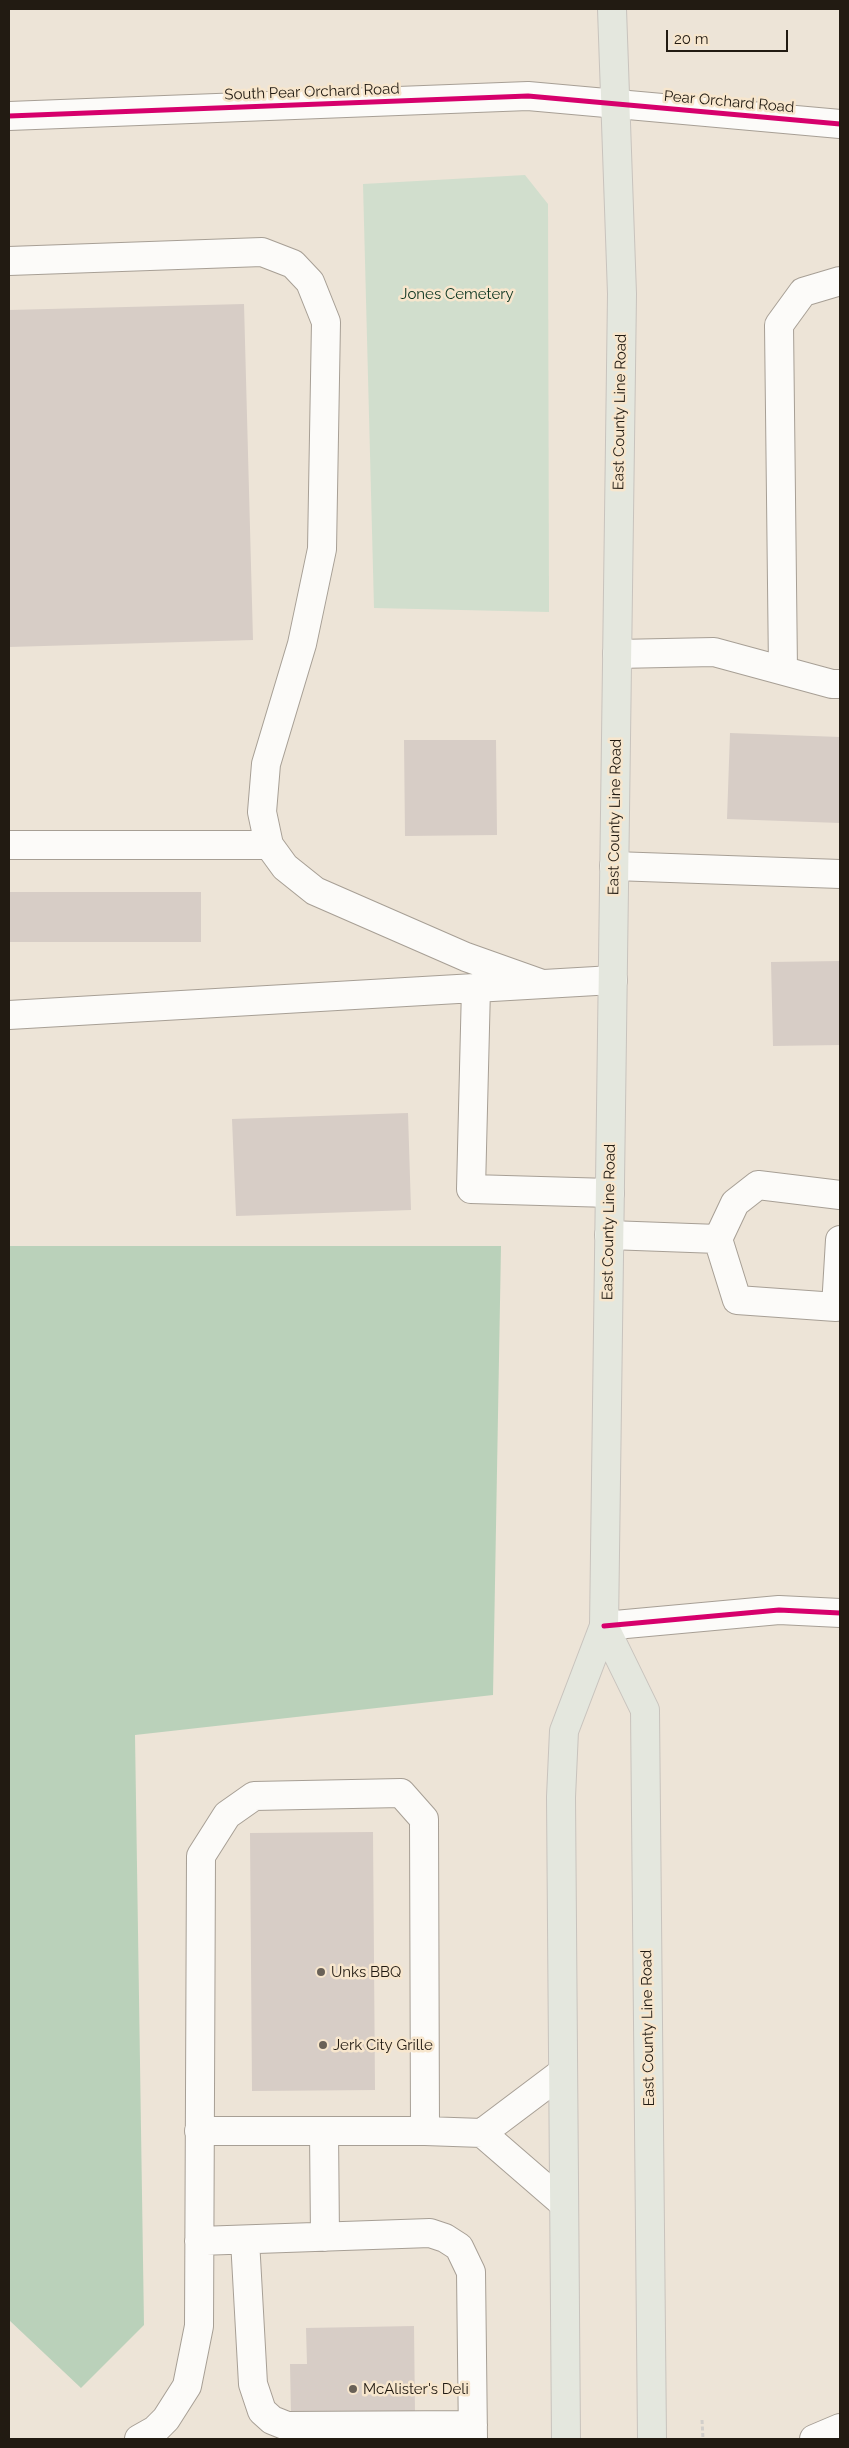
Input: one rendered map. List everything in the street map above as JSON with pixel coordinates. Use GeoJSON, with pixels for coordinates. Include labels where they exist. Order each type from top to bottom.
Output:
{"type":"FeatureCollection","features":[{"type":"Feature","properties":{"kind":"main road","name":"East County Line Road"},"geometry":{"type":"LineString","coordinates":[[566,2439],[561,1798],[564,1731],[604,1626],[622,294],[612,9]]}},
{"type":"Feature","properties":{"kind":"main road","name":"East County Line Road"},"geometry":{"type":"LineString","coordinates":[[604,1626],[645,1710],[652,2439]]}},
{"type":"Feature","properties":{"kind":"street","name":"South Pear Orchard Road"},"geometry":{"type":"LineString","coordinates":[[9,116],[528,96],[615,104]]}},
{"type":"Feature","properties":{"kind":"street","name":"Pear Orchard Road"},"geometry":{"type":"LineString","coordinates":[[615,104],[840,124]]}},
{"type":"Feature","properties":{"kind":"street"},"geometry":{"type":"LineString","coordinates":[[9,261],[262,252],[293,264],[310,282],[326,322],[322,549],[302,644],[266,764],[262,812],[269,845],[285,867],[315,891],[466,957],[542,984]]}},
{"type":"Feature","properties":{"kind":"street"},"geometry":{"type":"LineString","coordinates":[[782,670],[779,326],[803,292],[840,281]]}},
{"type":"Feature","properties":{"kind":"street"},"geometry":{"type":"LineString","coordinates":[[617,654],[714,652],[840,684]]}},
{"type":"Feature","properties":{"kind":"street"},"geometry":{"type":"LineString","coordinates":[[9,845],[269,845]]}},
{"type":"Feature","properties":{"kind":"street"},"geometry":{"type":"LineString","coordinates":[[614,866],[840,874]]}},
{"type":"Feature","properties":{"kind":"street"},"geometry":{"type":"LineString","coordinates":[[9,1015],[613,980]]}},
{"type":"Feature","properties":{"kind":"street"},"geometry":{"type":"LineString","coordinates":[[476,988],[471,1189],[610,1193]]}},
{"type":"Feature","properties":{"kind":"street"},"geometry":{"type":"LineString","coordinates":[[840,1195],[758,1185],[735,1203],[718,1239],[736,1300],[836,1307],[840,1240]]}},
{"type":"Feature","properties":{"kind":"street"},"geometry":{"type":"LineString","coordinates":[[609,1235],[718,1239]]}},
{"type":"Feature","properties":{"kind":"street"},"geometry":{"type":"LineString","coordinates":[[604,1626],[779,1610],[840,1612]]}},
{"type":"Feature","properties":{"kind":"street"},"geometry":{"type":"LineString","coordinates":[[139,2439],[155,2430],[166,2419],[188,2386],[199,2326],[201,1856],[227,1815],[254,1796],[401,1793],[424,1819],[425,2131]]}},
{"type":"Feature","properties":{"kind":"street"},"geometry":{"type":"LineString","coordinates":[[482,2133],[563,2072]]}},
{"type":"Feature","properties":{"kind":"street"},"geometry":{"type":"LineString","coordinates":[[199,2131],[425,2131],[482,2133],[564,2204]]}},
{"type":"Feature","properties":{"kind":"street"},"geometry":{"type":"LineString","coordinates":[[324,2131],[325,2237]]}},
{"type":"Feature","properties":{"kind":"street"},"geometry":{"type":"LineString","coordinates":[[199,2241],[430,2233],[445,2238],[458,2247],[471,2272],[473,2432],[287,2426],[272,2420],[262,2411],[253,2384],[245,2240]]}},
{"type":"Feature","properties":{"kind":"street"},"geometry":{"type":"LineString","coordinates":[[814,2439],[840,2428]]}},
{"type":"Feature","properties":{"kind":"path"},"geometry":{"type":"LineString","coordinates":[[702,2420],[703,2439]]}},
{"type":"Feature","properties":{"kind":"green space","name":"Jones Cemetery"},"geometry":{"type":"Polygon","coordinates":[[[525,175],[548,204],[549,612],[374,608],[363,184],[525,175]]]}},
{"type":"Feature","properties":{"kind":"green space"},"geometry":{"type":"Polygon","coordinates":[[[9,1246],[501,1246],[493,1695],[135,1735],[144,2325],[81,2388],[9,2320],[9,1246]]]}},
{"type":"Feature","properties":{"kind":"building"},"geometry":{"type":"Polygon","coordinates":[[[244,304],[253,640],[9,647],[9,310],[244,304]]]}},
{"type":"Feature","properties":{"kind":"building"},"geometry":{"type":"Polygon","coordinates":[[[730,733],[840,737],[840,823],[727,819],[730,733]]]}},
{"type":"Feature","properties":{"kind":"building"},"geometry":{"type":"Polygon","coordinates":[[[404,740],[496,740],[497,835],[405,836],[404,740]]]}},
{"type":"Feature","properties":{"kind":"building"},"geometry":{"type":"Polygon","coordinates":[[[9,892],[201,892],[201,942],[9,942],[9,892]]]}},
{"type":"Feature","properties":{"kind":"building"},"geometry":{"type":"Polygon","coordinates":[[[840,961],[840,1045],[773,1046],[771,962],[840,961]]]}},
{"type":"Feature","properties":{"kind":"building"},"geometry":{"type":"Polygon","coordinates":[[[408,1113],[411,1210],[236,1216],[232,1119],[408,1113]]]}},
{"type":"Feature","properties":{"kind":"building"},"geometry":{"type":"Polygon","coordinates":[[[373,1832],[375,2090],[252,2091],[250,1833],[373,1832]]]}},
{"type":"Feature","properties":{"kind":"building","name":"McAlister's Deli"},"geometry":{"type":"Polygon","coordinates":[[[414,2326],[415,2414],[291,2415],[290,2364],[307,2364],[306,2328],[414,2326]]]}},
{"type":"Feature","properties":{"kind":"cycle path"},"geometry":{"type":"LineString","coordinates":[[9,116],[528,96],[840,124]]}},
{"type":"Feature","properties":{"kind":"cycle path"},"geometry":{"type":"LineString","coordinates":[[604,1626],[779,1610],[840,1613]]}},
{"type":"Feature","properties":{"kind":"place","name":"Unks BBQ"},"geometry":{"type":"Point","coordinates":[321,1972]}},
{"type":"Feature","properties":{"kind":"place","name":"Jerk City Grille"},"geometry":{"type":"Point","coordinates":[323,2045]}},
{"type":"Feature","properties":{"kind":"place","name":"McAlister's Deli"},"geometry":{"type":"Point","coordinates":[353,2389]}}]}
